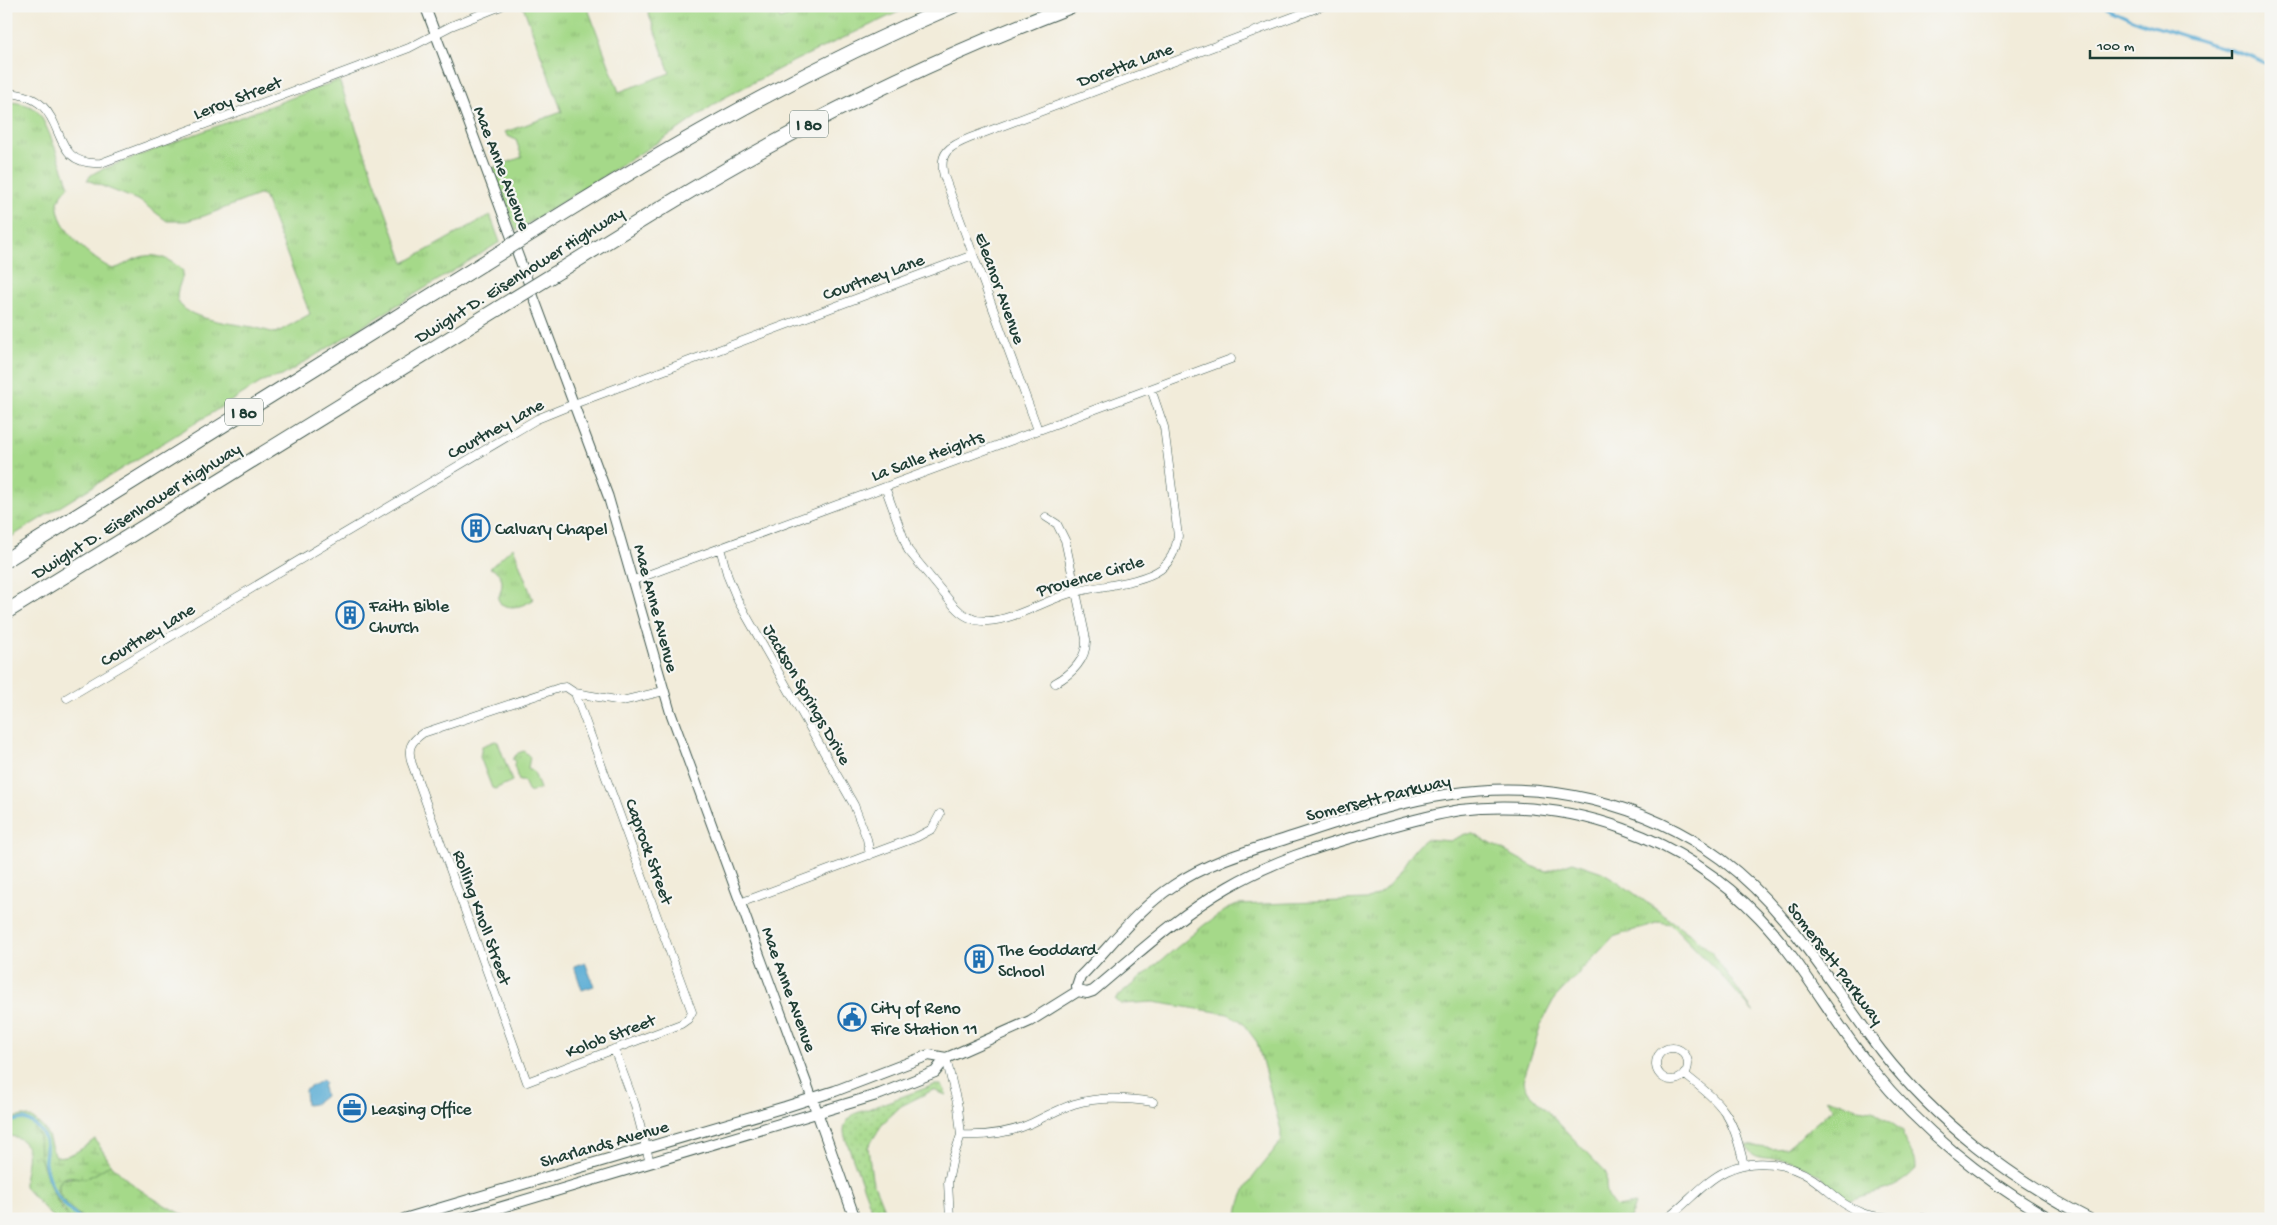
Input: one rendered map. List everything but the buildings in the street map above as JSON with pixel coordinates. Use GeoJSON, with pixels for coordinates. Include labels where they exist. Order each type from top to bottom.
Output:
{"type":"FeatureCollection","features":[{"type":"Feature","properties":{"kind":"highway","name":"Dwight D. Eisenhower Highway"},"geometry":{"type":"LineString","coordinates":[[6,560],[654,157],[791,81],[845,54],[954,6]]}},
{"type":"Feature","properties":{"kind":"highway","name":"Dwight D. Eisenhower Highway"},"geometry":{"type":"LineString","coordinates":[[6,612],[689,191],[801,128],[914,72],[1071,6]]}},
{"type":"Feature","properties":{"kind":"main road","name":"Somersett Parkway"},"geometry":{"type":"LineString","coordinates":[[1078,991],[1077,986],[1080,977],[1144,909],[1186,878],[1227,858],[1323,827],[1425,798],[1494,790],[1526,790],[1589,799],[1634,813],[1673,830],[1706,848],[1735,870],[1754,886],[1784,918],[1886,1058],[1933,1107],[1966,1138],[2010,1171],[2043,1193],[2090,1219]]}},
{"type":"Feature","properties":{"kind":"main road","name":"Somersett Parkway"},"geometry":{"type":"LineString","coordinates":[[812,1098],[929,1055],[946,1058],[1015,1029],[1046,1013],[1078,991],[1087,993],[1093,991],[1182,919],[1225,888],[1271,864],[1298,854],[1410,822],[1461,810],[1513,808],[1548,810],[1583,816],[1629,830],[1669,848],[1733,892],[1775,935],[1872,1070],[1912,1112],[1943,1142],[1976,1168],[2051,1219]]}},
{"type":"Feature","properties":{"kind":"main road","name":"Somersett Parkway"},"geometry":{"type":"LineString","coordinates":[[818,1114],[880,1094],[930,1075],[940,1067],[946,1058]]}},
{"type":"Feature","properties":{"kind":"main road","name":"Mae Anne Avenue"},"geometry":{"type":"LineString","coordinates":[[812,1098],[855,1219]]}},
{"type":"Feature","properties":{"kind":"main road","name":"Sharlands Avenue"},"geometry":{"type":"LineString","coordinates":[[404,1219],[423,1216],[812,1098]]}},
{"type":"Feature","properties":{"kind":"main road","name":"Sharlands Avenue"},"geometry":{"type":"LineString","coordinates":[[462,1219],[818,1114]]}},
{"type":"Feature","properties":{"kind":"street","name":"Mae Anne Avenue"},"geometry":{"type":"LineString","coordinates":[[425,6],[608,496],[634,580],[664,691],[812,1098]]}},
{"type":"Feature","properties":{"kind":"street","name":"Leroy Street"},"geometry":{"type":"LineString","coordinates":[[6,93],[25,96],[42,104],[53,119],[68,153],[82,162],[101,163],[410,48],[435,34],[501,6]]}},
{"type":"Feature","properties":{"kind":"street","name":"Doretta Lane"},"geometry":{"type":"LineString","coordinates":[[943,156],[949,148],[970,138],[1322,6]]}},
{"type":"Feature","properties":{"kind":"street","name":"Eleanor Avenue"},"geometry":{"type":"LineString","coordinates":[[943,156],[941,161],[944,176],[1038,430]]}},
{"type":"Feature","properties":{"kind":"street","name":"Courtney Lane"},"geometry":{"type":"LineString","coordinates":[[67,698],[537,419],[973,255]]}},
{"type":"Feature","properties":{"kind":"street","name":"La Salle Heights"},"geometry":{"type":"LineString","coordinates":[[634,580],[1231,359]]}},
{"type":"Feature","properties":{"kind":"street","name":"Provence Circle"},"geometry":{"type":"LineString","coordinates":[[885,487],[908,550],[954,606],[966,616],[982,622],[991,621],[1076,591],[1154,573],[1168,563],[1177,546],[1177,525],[1164,427],[1151,388]]}},
{"type":"Feature","properties":{"kind":"street"},"geometry":{"type":"LineString","coordinates":[[1046,517],[1057,524],[1061,531],[1086,639],[1085,650],[1073,671],[1055,683]]}},
{"type":"Feature","properties":{"kind":"street","name":"Jackson Springs Drive"},"geometry":{"type":"LineString","coordinates":[[720,548],[728,577],[738,601],[854,805],[867,839],[870,854]]}},
{"type":"Feature","properties":{"kind":"street","name":"Rolling Knoll Street"},"geometry":{"type":"LineString","coordinates":[[542,1076],[527,1082],[412,764],[409,748],[414,739],[423,733],[559,688],[566,687],[575,693]]}},
{"type":"Feature","properties":{"kind":"street"},"geometry":{"type":"LineString","coordinates":[[575,693],[622,701],[664,691]]}},
{"type":"Feature","properties":{"kind":"street","name":"Caprock Street"},"geometry":{"type":"LineString","coordinates":[[575,693],[690,1003],[692,1012],[688,1019]]}},
{"type":"Feature","properties":{"kind":"street"},"geometry":{"type":"LineString","coordinates":[[740,903],[926,833],[937,822],[940,814]]}},
{"type":"Feature","properties":{"kind":"street","name":"Kolob Street"},"geometry":{"type":"LineString","coordinates":[[542,1076],[688,1019]]}},
{"type":"Feature","properties":{"kind":"street"},"geometry":{"type":"LineString","coordinates":[[1671,1048],[1681,1051],[1687,1060],[1684,1074],[1674,1080],[1664,1078],[1657,1071],[1658,1056],[1671,1048]]}},
{"type":"Feature","properties":{"kind":"street"},"geometry":{"type":"LineString","coordinates":[[614,1049],[635,1105],[650,1163]]}},
{"type":"Feature","properties":{"kind":"street"},"geometry":{"type":"LineString","coordinates":[[946,1058],[958,1107],[962,1135],[953,1158],[948,1182],[950,1219]]}},
{"type":"Feature","properties":{"kind":"street"},"geometry":{"type":"LineString","coordinates":[[1684,1074],[1712,1096],[1727,1114],[1737,1137],[1744,1165]]}},
{"type":"Feature","properties":{"kind":"street"},"geometry":{"type":"LineString","coordinates":[[962,1135],[981,1136],[1015,1130],[1055,1111],[1094,1100],[1122,1098],[1153,1102]]}},
{"type":"Feature","properties":{"kind":"street"},"geometry":{"type":"LineString","coordinates":[[1666,1219],[1716,1177],[1744,1165],[1767,1163],[1793,1168],[1813,1179],[1842,1204],[1866,1214],[1934,1219]]}},
{"type":"Feature","properties":{"kind":"green space"},"geometry":{"type":"Polygon","coordinates":[[[523,6],[587,6],[619,92],[670,73],[646,6],[775,6],[780,19],[813,6],[911,6],[792,62],[722,99],[679,129],[516,231],[493,168],[522,157],[516,140],[505,132],[562,112],[523,6]]]}},
{"type":"Feature","properties":{"kind":"green space"},"geometry":{"type":"Polygon","coordinates":[[[339,80],[404,263],[490,215],[500,242],[282,376],[265,380],[6,540],[6,102],[30,106],[36,110],[45,124],[69,186],[62,194],[58,203],[59,212],[69,232],[86,251],[113,269],[142,257],[155,256],[167,259],[183,271],[177,298],[183,307],[190,312],[219,322],[254,327],[276,333],[310,314],[265,198],[261,194],[204,216],[186,221],[167,221],[140,201],[87,180],[98,171],[339,80]]]}},
{"type":"Feature","properties":{"kind":"green space"},"geometry":{"type":"Polygon","coordinates":[[[513,547],[533,600],[513,607],[501,604],[498,599],[502,585],[501,577],[490,568],[513,547]]]}},
{"type":"Feature","properties":{"kind":"green space"},"geometry":{"type":"Polygon","coordinates":[[[495,741],[498,742],[512,781],[495,789],[492,788],[480,757],[482,746],[495,741]]]}},
{"type":"Feature","properties":{"kind":"green space"},"geometry":{"type":"Polygon","coordinates":[[[524,751],[530,757],[528,768],[534,772],[540,789],[529,792],[524,781],[519,781],[514,766],[515,760],[512,759],[518,753],[524,751]]]}},
{"type":"Feature","properties":{"kind":"green space"},"geometry":{"type":"Polygon","coordinates":[[[1465,834],[1473,834],[1538,869],[1547,871],[1573,862],[1602,872],[1617,881],[1697,939],[1713,954],[1754,1013],[1723,977],[1671,924],[1659,922],[1613,937],[1554,999],[1542,1022],[1523,1081],[1528,1091],[1606,1173],[1607,1192],[1612,1203],[1616,1207],[1635,1204],[1630,1219],[1238,1219],[1239,1208],[1246,1188],[1278,1146],[1281,1139],[1281,1130],[1257,1042],[1241,1021],[1228,1014],[1153,1002],[1121,1004],[1115,999],[1204,925],[1229,908],[1238,905],[1366,900],[1386,888],[1416,847],[1425,839],[1450,841],[1465,834]]]}},
{"type":"Feature","properties":{"kind":"green space"},"geometry":{"type":"Polygon","coordinates":[[[934,1085],[941,1085],[946,1095],[933,1090],[901,1106],[883,1123],[868,1147],[872,1179],[888,1219],[875,1219],[845,1137],[845,1124],[854,1114],[934,1085]]]}},
{"type":"Feature","properties":{"kind":"green space"},"geometry":{"type":"Polygon","coordinates":[[[1826,1098],[1857,1108],[1872,1110],[1903,1131],[1905,1142],[1916,1163],[1916,1169],[1893,1187],[1849,1200],[1809,1169],[1791,1161],[1759,1157],[1749,1151],[1746,1145],[1773,1149],[1786,1148],[1834,1108],[1826,1098]]]}},
{"type":"Feature","properties":{"kind":"green space"},"geometry":{"type":"Polygon","coordinates":[[[24,1116],[32,1118],[38,1123],[34,1129],[39,1135],[40,1157],[52,1191],[62,1210],[71,1219],[54,1219],[24,1186],[27,1161],[26,1147],[23,1141],[16,1137],[6,1136],[6,1119],[24,1116]]]}},
{"type":"Feature","properties":{"kind":"green space"},"geometry":{"type":"Polygon","coordinates":[[[38,1123],[45,1131],[56,1156],[72,1154],[95,1139],[111,1164],[89,1177],[68,1177],[59,1184],[58,1189],[64,1201],[84,1219],[69,1218],[52,1191],[40,1157],[39,1135],[34,1129],[38,1123]]]}},
{"type":"Feature","properties":{"kind":"green space"},"geometry":{"type":"Polygon","coordinates":[[[111,1164],[138,1188],[190,1219],[84,1219],[63,1202],[59,1191],[59,1184],[62,1179],[93,1175],[111,1164]]]}},
{"type":"Feature","properties":{"kind":"water"},"geometry":{"type":"Polygon","coordinates":[[[585,962],[594,986],[582,990],[574,966],[585,962]]]}},
{"type":"Feature","properties":{"kind":"water"},"geometry":{"type":"Polygon","coordinates":[[[322,1080],[325,1083],[323,1087],[325,1096],[315,1104],[306,1105],[305,1090],[322,1080]]]}},
{"type":"Feature","properties":{"kind":"waterway"},"geometry":{"type":"LineString","coordinates":[[1596,6],[1614,12],[1623,10],[1626,6]]}},
{"type":"Feature","properties":{"kind":"waterway"},"geometry":{"type":"LineString","coordinates":[[2104,6],[2137,21],[2250,56],[2271,66]]}},
{"type":"Feature","properties":{"kind":"waterway"},"geometry":{"type":"LineString","coordinates":[[6,1122],[24,1119],[36,1126],[42,1133],[46,1145],[45,1164],[49,1181],[57,1195],[80,1219]]}},
{"type":"Feature","properties":{"kind":"place","name":"Calvary Chapel"},"geometry":{"type":"Point","coordinates":[476,528]}},
{"type":"Feature","properties":{"kind":"place","name":"Faith Bible Church"},"geometry":{"type":"Point","coordinates":[350,615]}},
{"type":"Feature","properties":{"kind":"place","name":"The Goddard School"},"geometry":{"type":"Point","coordinates":[979,959]}},
{"type":"Feature","properties":{"kind":"place","name":"City of Reno Fire Station 11"},"geometry":{"type":"Point","coordinates":[852,1017]}},
{"type":"Feature","properties":{"kind":"place","name":"Leasing Office"},"geometry":{"type":"Point","coordinates":[352,1108]}}]}
